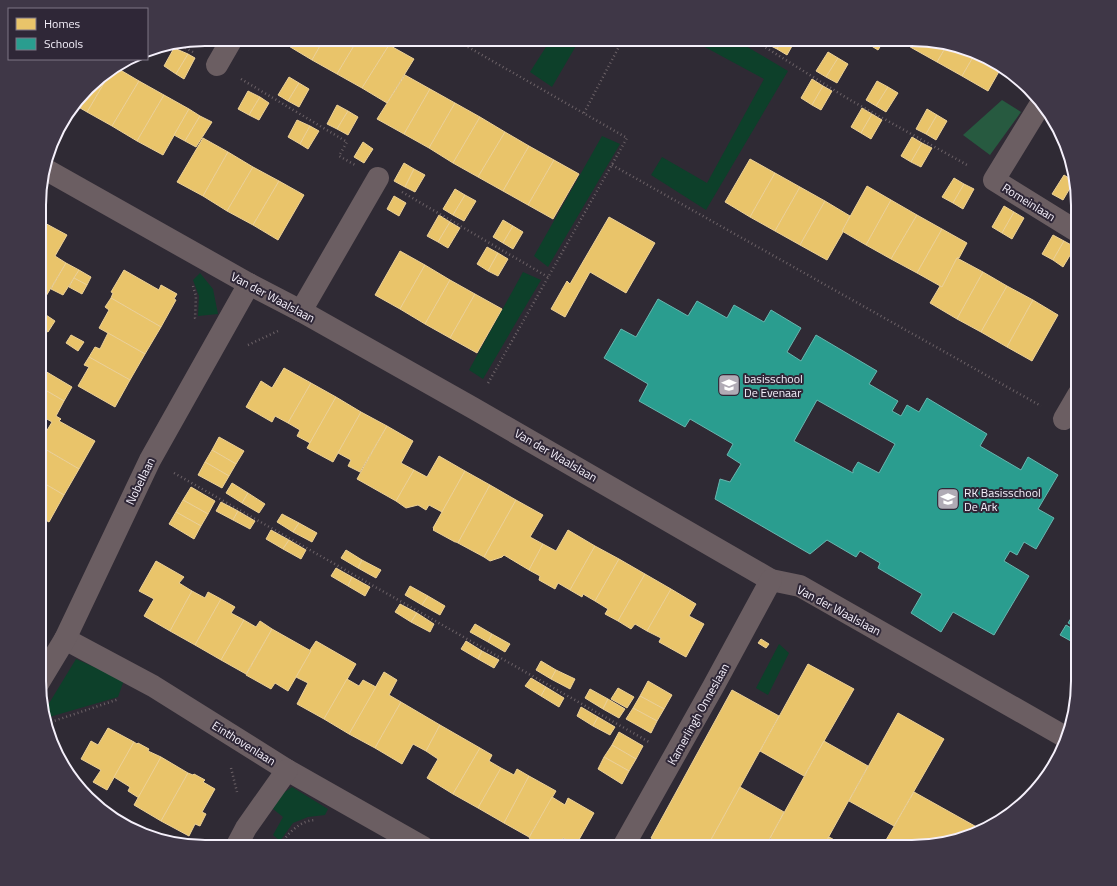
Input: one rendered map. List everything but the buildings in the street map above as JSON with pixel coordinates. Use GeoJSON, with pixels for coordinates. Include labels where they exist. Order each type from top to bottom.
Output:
{"type":"FeatureCollection","features":[{"type":"Feature","properties":{"kind":"street"},"geometry":{"type":"LineString","coordinates":[[217,65],[228,46]]}},
{"type":"Feature","properties":{"kind":"street","name":"Romeinlaan"},"geometry":{"type":"LineString","coordinates":[[1038,108],[994,180],[1071,228]]}},
{"type":"Feature","properties":{"kind":"street","name":"Van der Waalslaan"},"geometry":{"type":"LineString","coordinates":[[49,172],[248,284],[301,311],[474,408],[771,580],[800,586],[1062,735]]}},
{"type":"Feature","properties":{"kind":"street"},"geometry":{"type":"LineString","coordinates":[[301,311],[378,178]]}},
{"type":"Feature","properties":{"kind":"street","name":"Nobellaan"},"geometry":{"type":"LineString","coordinates":[[46,670],[65,639],[150,460],[248,284]]}},
{"type":"Feature","properties":{"kind":"street"},"geometry":{"type":"LineString","coordinates":[[1064,419],[1071,407]]}},
{"type":"Feature","properties":{"kind":"street","name":"Kamerlingh Onneslaan"},"geometry":{"type":"LineString","coordinates":[[627,840],[714,687],[771,580]]}},
{"type":"Feature","properties":{"kind":"street","name":"Einthovenlaan"},"geometry":{"type":"LineString","coordinates":[[65,639],[153,686],[287,770],[411,840]]}},
{"type":"Feature","properties":{"kind":"street"},"geometry":{"type":"LineString","coordinates":[[240,840],[246,828],[287,770]]}},
{"type":"Feature","properties":{"kind":"path"},"geometry":{"type":"LineString","coordinates":[[466,46],[627,138],[474,408]]}},
{"type":"Feature","properties":{"kind":"path"},"geometry":{"type":"LineString","coordinates":[[584,113],[619,46]]}},
{"type":"Feature","properties":{"kind":"path"},"geometry":{"type":"LineString","coordinates":[[763,46],[850,100],[994,180]]}},
{"type":"Feature","properties":{"kind":"path"},"geometry":{"type":"LineString","coordinates":[[612,165],[1064,419]]}},
{"type":"Feature","properties":{"kind":"path"},"geometry":{"type":"LineString","coordinates":[[150,460],[674,756]]}},
{"type":"Feature","properties":{"kind":"path"},"geometry":{"type":"LineString","coordinates":[[51,722],[153,686]]}},
{"type":"Feature","properties":{"kind":"path"},"geometry":{"type":"LineString","coordinates":[[221,729],[246,828]]}},
{"type":"Feature","properties":{"kind":"green space"},"geometry":{"type":"Polygon","coordinates":[[[547,46],[576,46],[552,87],[530,72],[547,46]]]}},
{"type":"Feature","properties":{"kind":"green space"},"geometry":{"type":"Polygon","coordinates":[[[703,46],[746,46],[788,71],[706,210],[651,175],[662,157],[707,183],[764,79],[703,46]]]}},
{"type":"Feature","properties":{"kind":"green space"},"geometry":{"type":"Polygon","coordinates":[[[1002,100],[1021,112],[990,155],[963,135],[1002,100]]]}},
{"type":"Feature","properties":{"kind":"green space"},"geometry":{"type":"Polygon","coordinates":[[[602,136],[620,144],[548,267],[534,256],[602,136]]]}},
{"type":"Feature","properties":{"kind":"green space"},"geometry":{"type":"Polygon","coordinates":[[[523,272],[541,280],[483,379],[469,370],[523,272]]]}},
{"type":"Feature","properties":{"kind":"green space"},"geometry":{"type":"Polygon","coordinates":[[[200,273],[213,289],[218,314],[198,316],[199,296],[193,280],[200,273]]]}},
{"type":"Feature","properties":{"kind":"green space"},"geometry":{"type":"Polygon","coordinates":[[[779,644],[789,653],[768,695],[756,688],[779,644]]]}},
{"type":"Feature","properties":{"kind":"green space"},"geometry":{"type":"Polygon","coordinates":[[[76,659],[124,680],[118,697],[50,717],[48,705],[76,659]]]}},
{"type":"Feature","properties":{"kind":"green space"},"geometry":{"type":"Polygon","coordinates":[[[292,787],[328,809],[325,815],[308,817],[293,823],[281,840],[279,840],[273,835],[283,817],[273,809],[282,794],[292,787]]]}},
{"type":"Feature","properties":{"kind":"place","name":"basisschool De Evenaar"},"geometry":{"type":"Point","coordinates":[729,385]}},
{"type":"Feature","properties":{"kind":"place","name":"RK Basisschool De Ark"},"geometry":{"type":"Point","coordinates":[948,499]}}]}
